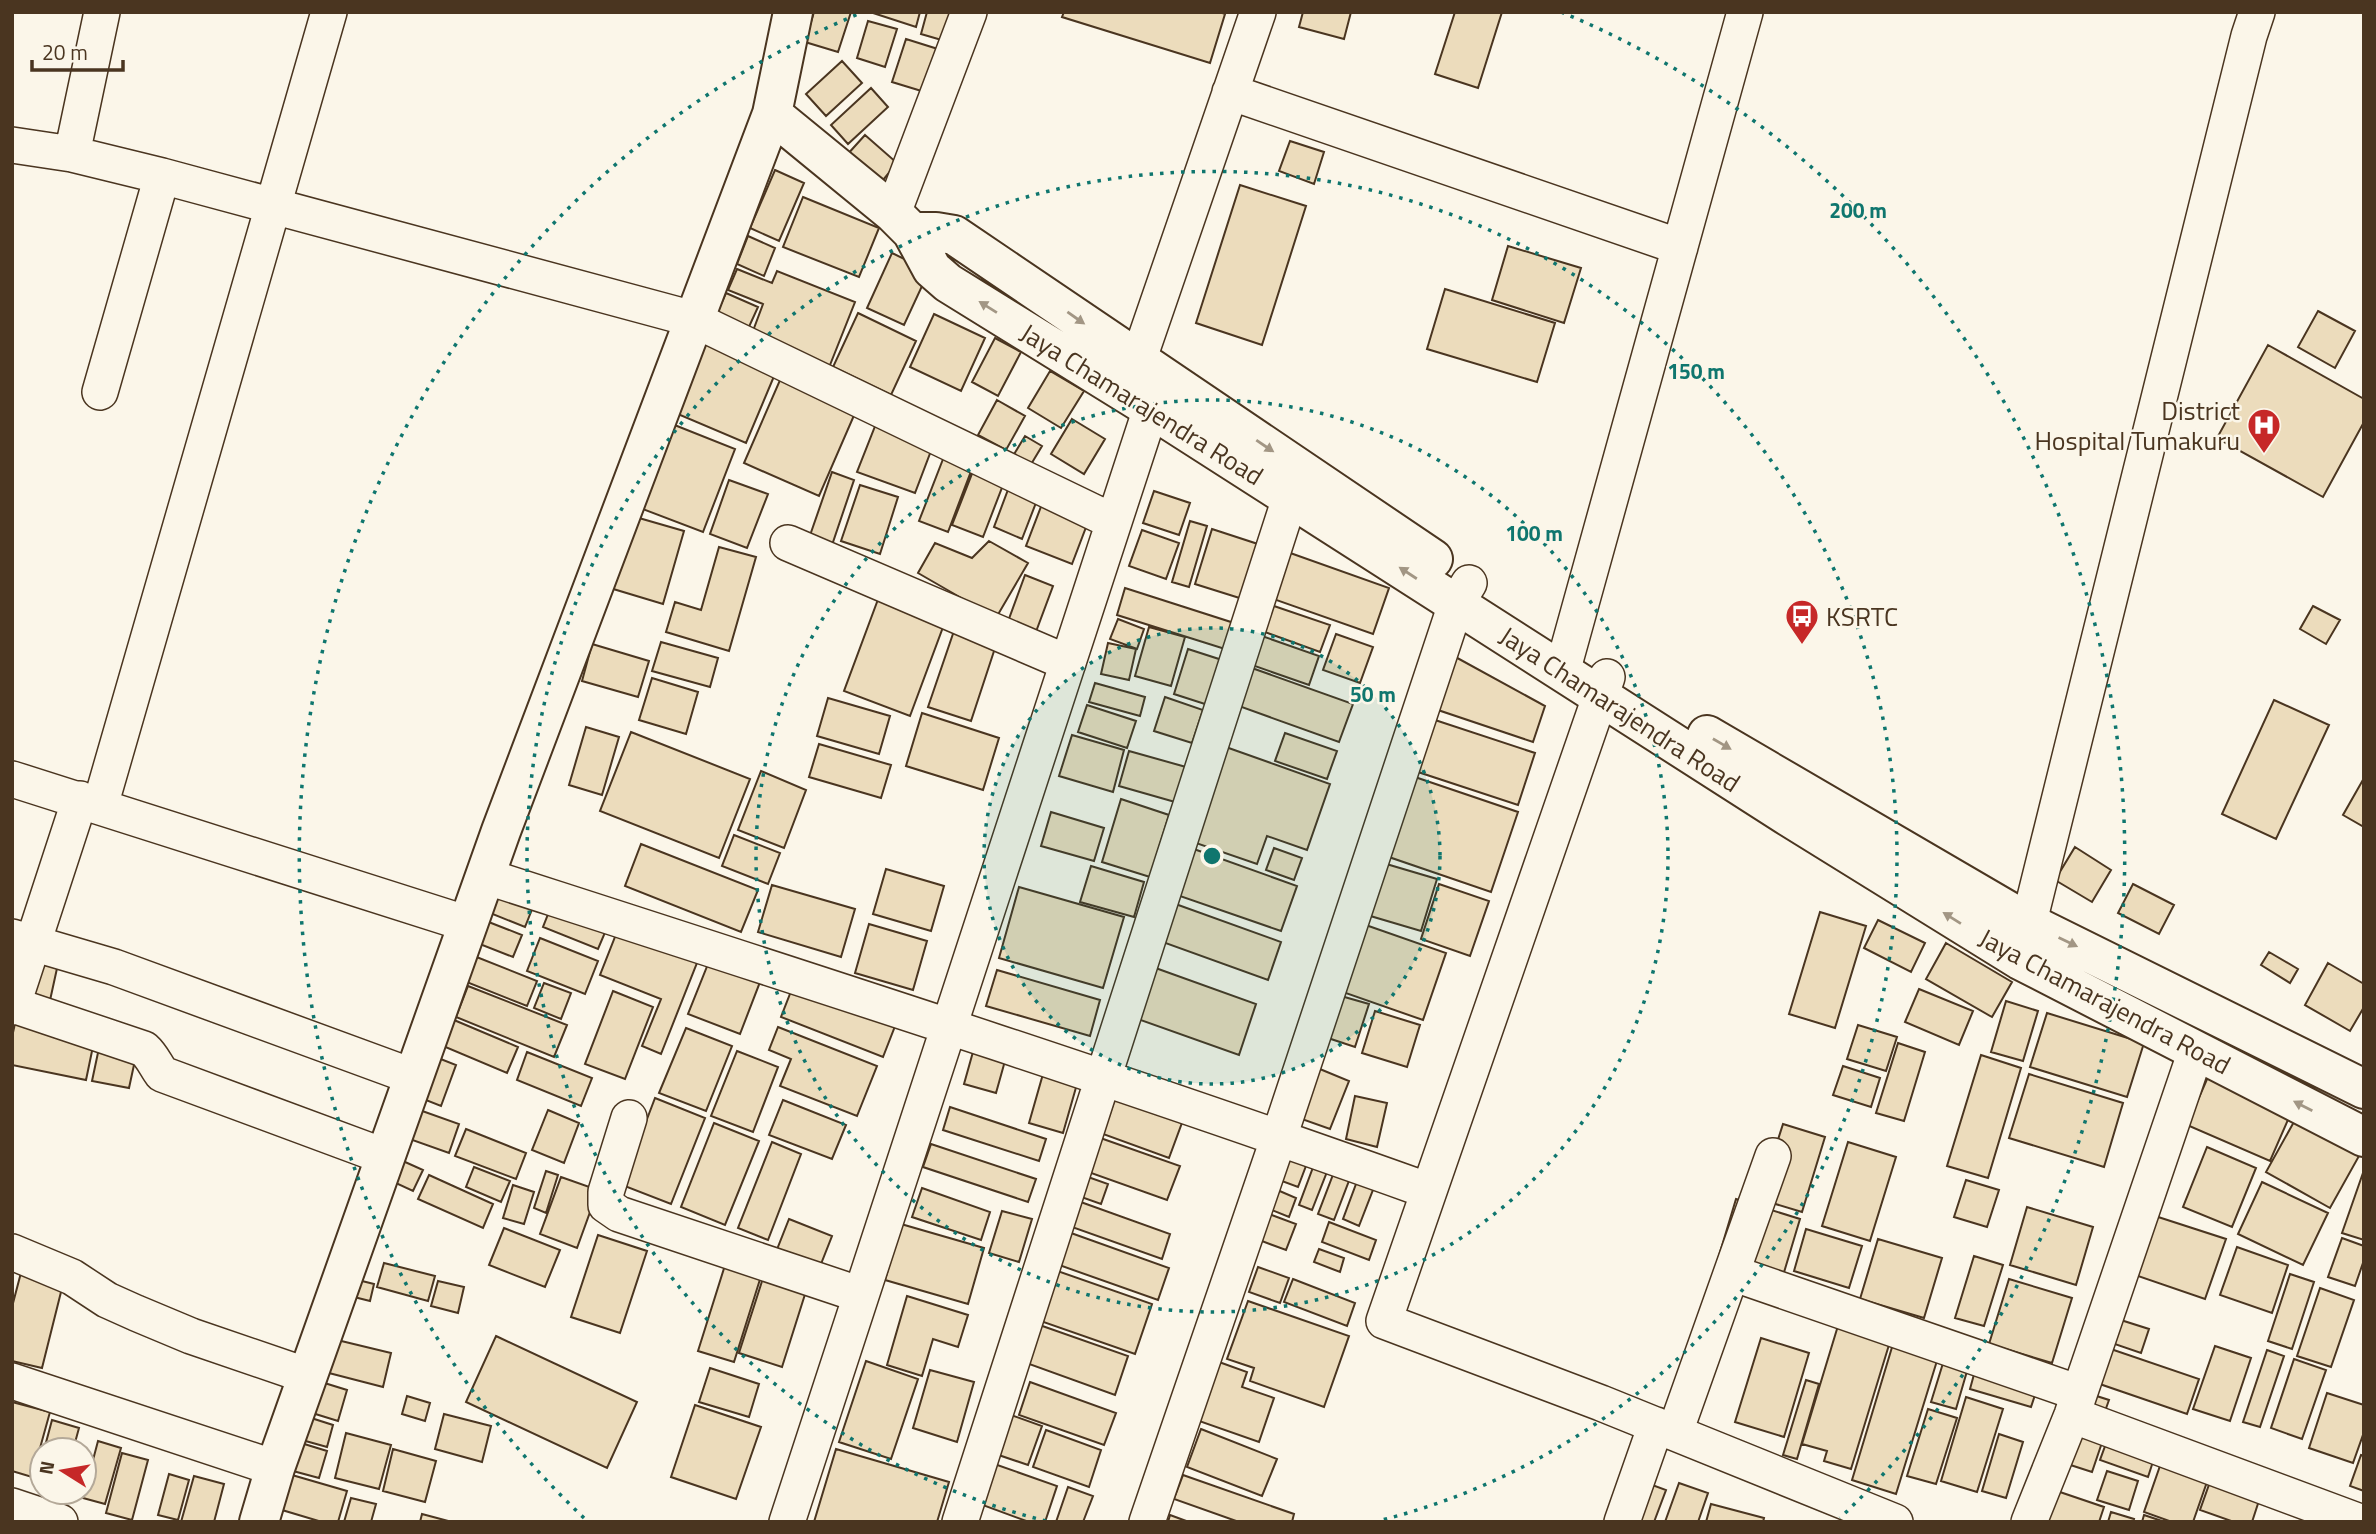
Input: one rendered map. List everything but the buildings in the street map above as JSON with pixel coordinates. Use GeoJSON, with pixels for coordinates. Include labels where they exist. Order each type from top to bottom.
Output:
{"type":"FeatureCollection","features":[{"type":"Feature","properties":{"kind":"main road"},"geometry":{"type":"LineString","coordinates":[[259,1522],[275,1468],[485,876],[772,114],[793,12]]}},
{"type":"Feature","properties":{"kind":"main road","name":"Jaya Chamarajendra Road"},"geometry":{"type":"LineString","coordinates":[[772,114],[902,223],[932,269],[948,283],[1150,382],[1565,663],[2029,923],[2364,1089]]}},
{"type":"Feature","properties":{"kind":"main road","name":"Jaya Chamarajendra Road"},"geometry":{"type":"LineString","coordinates":[[1150,382],[1290,498],[1463,594]]}},
{"type":"Feature","properties":{"kind":"main road","name":"Jaya Chamarajendra Road"},"geometry":{"type":"LineString","coordinates":[[1603,686],[2020,960],[2364,1138]]}},
{"type":"Feature","properties":{"kind":"street"},"geometry":{"type":"LineString","coordinates":[[72,154],[102,12]]}},
{"type":"Feature","properties":{"kind":"street"},"geometry":{"type":"LineString","coordinates":[[329,12],[275,207],[90,802],[22,940],[13,1006],[144,1049],[153,1056],[155,1066],[162,1074],[386,1157]]}},
{"type":"Feature","properties":{"kind":"street"},"geometry":{"type":"LineString","coordinates":[[902,223],[969,12]]}},
{"type":"Feature","properties":{"kind":"street"},"geometry":{"type":"LineString","coordinates":[[787,1522],[1114,522],[1230,92],[1258,12]]}},
{"type":"Feature","properties":{"kind":"street"},"geometry":{"type":"LineString","coordinates":[[1565,663],[1745,12]]}},
{"type":"Feature","properties":{"kind":"street"},"geometry":{"type":"LineString","coordinates":[[2020,960],[2257,12]]}},
{"type":"Feature","properties":{"kind":"street"},"geometry":{"type":"LineString","coordinates":[[1230,92],[1680,247]]}},
{"type":"Feature","properties":{"kind":"street"},"geometry":{"type":"LineString","coordinates":[[12,145],[72,154],[162,176],[693,319],[1114,522]]}},
{"type":"Feature","properties":{"kind":"street"},"geometry":{"type":"LineString","coordinates":[[100,392],[162,176]]}},
{"type":"Feature","properties":{"kind":"street"},"geometry":{"type":"LineString","coordinates":[[960,1522],[1290,498]]}},
{"type":"Feature","properties":{"kind":"street"},"geometry":{"type":"LineString","coordinates":[[788,543],[1068,663]]}},
{"type":"Feature","properties":{"kind":"street"},"geometry":{"type":"LineString","coordinates":[[1147,1522],[1463,594]]}},
{"type":"Feature","properties":{"kind":"street"},"geometry":{"type":"LineString","coordinates":[[1603,686],[1384,1321],[1665,1429],[1895,1522]]}},
{"type":"Feature","properties":{"kind":"street"},"geometry":{"type":"LineString","coordinates":[[12,779],[468,924]]}},
{"type":"Feature","properties":{"kind":"street"},"geometry":{"type":"LineString","coordinates":[[485,876],[949,1026],[1279,1137],[1429,1191]]}},
{"type":"Feature","properties":{"kind":"street"},"geometry":{"type":"LineString","coordinates":[[22,940],[114,967],[414,1077]]}},
{"type":"Feature","properties":{"kind":"street"},"geometry":{"type":"LineString","coordinates":[[2029,1522],[2075,1404],[2196,1051]]}},
{"type":"Feature","properties":{"kind":"street"},"geometry":{"type":"LineString","coordinates":[[629,1118],[606,1192],[606,1205],[619,1214],[861,1296]]}},
{"type":"Feature","properties":{"kind":"street"},"geometry":{"type":"LineString","coordinates":[[1622,1522],[1732,1273],[1773,1156]]}},
{"type":"Feature","properties":{"kind":"street"},"geometry":{"type":"LineString","coordinates":[[12,1252],[72,1277],[107,1300],[136,1313],[191,1336],[308,1376]]}},
{"type":"Feature","properties":{"kind":"street"},"geometry":{"type":"LineString","coordinates":[[1732,1273],[2075,1404],[2360,1522]]}},
{"type":"Feature","properties":{"kind":"street"},"geometry":{"type":"LineString","coordinates":[[12,1381],[275,1468]]}},
{"type":"Feature","properties":{"kind":"street"},"geometry":{"type":"LineString","coordinates":[[12,1506],[60,1522]]}},
{"type":"Feature","properties":{"kind":"place","name":"District Hospital Tumakuru"},"geometry":{"type":"Point","coordinates":[2264,455]}},
{"type":"Feature","properties":{"kind":"place","name":"KSRTC"},"geometry":{"type":"Point","coordinates":[1802,646]}}]}
